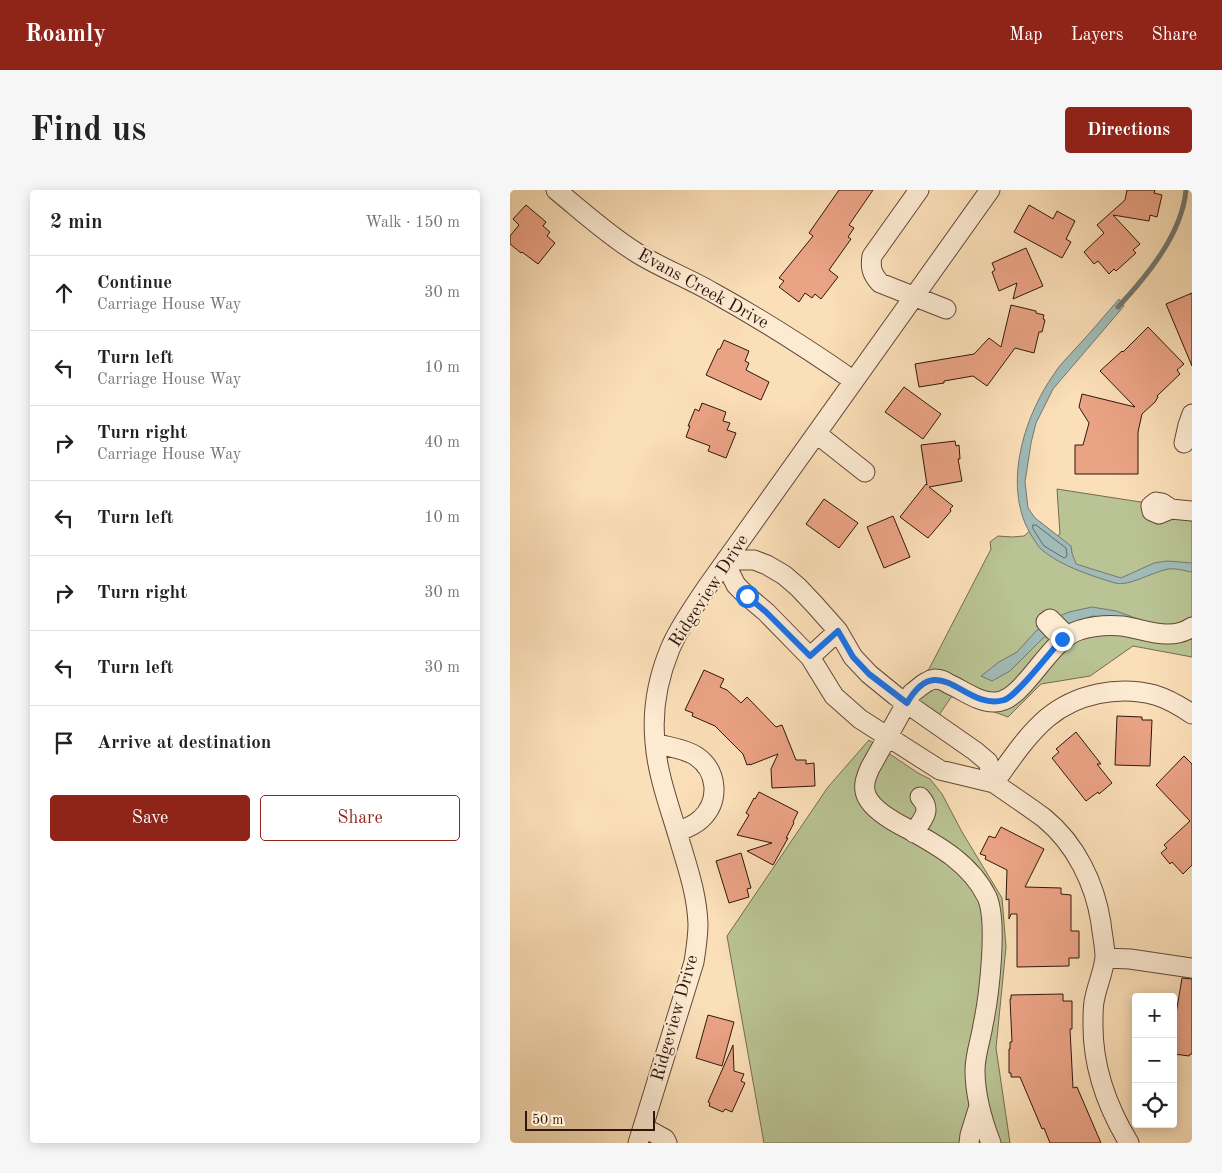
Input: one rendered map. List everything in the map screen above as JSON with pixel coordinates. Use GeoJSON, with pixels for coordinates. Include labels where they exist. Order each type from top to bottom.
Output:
{"type":"FeatureCollection","features":[{"type":"Feature","properties":{"kind":"street","name":"Evans Creek Drive"},"geometry":{"type":"LineString","coordinates":[[556,190],[610,235],[639,254],[738,306],[811,351],[854,381]]}},
{"type":"Feature","properties":{"kind":"street"},"geometry":{"type":"LineString","coordinates":[[919,190],[872,256],[870,265],[873,276],[880,282],[946,309]]}},
{"type":"Feature","properties":{"kind":"street","name":"Ridgeview Drive"},"geometry":{"type":"LineString","coordinates":[[640,1135],[687,986],[694,962],[697,942],[698,924],[694,890],[659,769],[655,744],[654,720],[659,684],[670,648],[678,632],[726,560],[990,190]]}},
{"type":"Feature","properties":{"kind":"street"},"geometry":{"type":"LineString","coordinates":[[1184,443],[1192,414]]}},
{"type":"Feature","properties":{"kind":"street"},"geometry":{"type":"LineString","coordinates":[[817,434],[865,472]]}},
{"type":"Feature","properties":{"kind":"street"},"geometry":{"type":"LineString","coordinates":[[1172,509],[1192,511]]}},
{"type":"Feature","properties":{"kind":"street"},"geometry":{"type":"LineString","coordinates":[[994,783],[988,762],[975,750],[869,674],[853,657],[838,631],[804,593],[784,575],[754,560],[726,560],[736,585],[810,656],[834,696],[860,720],[940,770],[994,783],[1045,819],[1064,838],[1080,860],[1092,886],[1099,910],[1104,958],[1094,1003],[1093,1033],[1096,1065],[1105,1096],[1118,1124],[1130,1143]]}},
{"type":"Feature","properties":{"kind":"street"},"geometry":{"type":"LineString","coordinates":[[991,1143],[979,1106],[975,1067],[984,1023],[989,982],[992,938],[988,900],[968,870],[949,854],[894,822],[879,811],[867,797],[865,779],[882,733],[902,699],[933,679],[941,680],[980,699],[994,702],[1006,700],[1020,688],[1060,634],[1098,626],[1121,626],[1165,635],[1178,634],[1192,628]]}},
{"type":"Feature","properties":{"kind":"street"},"geometry":{"type":"LineString","coordinates":[[810,656],[838,631]]}},
{"type":"Feature","properties":{"kind":"street"},"geometry":{"type":"LineString","coordinates":[[994,783],[1030,736],[1047,718],[1067,704],[1089,696],[1110,692],[1132,691],[1154,695],[1177,704],[1192,714]]}},
{"type":"Feature","properties":{"kind":"street"},"geometry":{"type":"LineString","coordinates":[[655,744],[694,755],[704,763],[711,774],[715,787],[709,810],[699,821],[677,832]]}},
{"type":"Feature","properties":{"kind":"street"},"geometry":{"type":"LineString","coordinates":[[914,833],[927,810],[925,803],[920,797]]}},
{"type":"Feature","properties":{"kind":"street"},"geometry":{"type":"LineString","coordinates":[[1104,958],[1130,959],[1192,968]]}},
{"type":"Feature","properties":{"kind":"street"},"geometry":{"type":"LineString","coordinates":[[968,1143],[979,1106]]}},
{"type":"Feature","properties":{"kind":"street"},"geometry":{"type":"LineString","coordinates":[[640,1135],[665,1140],[667,1143]]}},
{"type":"Feature","properties":{"kind":"green space"},"geometry":{"type":"Polygon","coordinates":[[[1057,489],[1192,510],[1192,657],[1133,646],[1090,676],[1041,684],[1008,717],[952,696],[939,715],[902,690],[929,669],[991,549],[990,542],[998,536],[1024,536],[1040,522],[1057,536],[1060,534],[1057,489]]]}},
{"type":"Feature","properties":{"kind":"green space"},"geometry":{"type":"Polygon","coordinates":[[[869,740],[930,779],[942,794],[962,832],[1002,898],[1006,947],[996,1048],[1010,1143],[764,1143],[727,936],[828,787],[869,740]]]}},
{"type":"Feature","properties":{"kind":"water"},"geometry":{"type":"Polygon","coordinates":[[[1119,299],[1124,306],[1053,389],[1036,423],[1025,482],[1028,508],[1035,518],[1071,546],[1076,564],[1121,578],[1154,563],[1167,561],[1192,563],[1192,572],[1169,569],[1121,584],[1077,570],[1058,561],[1041,549],[1023,519],[1018,498],[1017,477],[1025,433],[1033,411],[1043,392],[1059,367],[1119,299]]]}},
{"type":"Feature","properties":{"kind":"water"},"geometry":{"type":"Polygon","coordinates":[[[1092,607],[1116,611],[1141,620],[1093,616],[1060,626],[1042,639],[1010,671],[992,681],[981,676],[999,662],[1017,652],[1036,631],[1057,617],[1069,612],[1092,607]]]}},
{"type":"Feature","properties":{"kind":"building"},"geometry":{"type":"Polygon","coordinates":[[[839,190],[873,190],[849,225],[854,228],[848,237],[851,239],[829,270],[838,277],[821,299],[815,294],[812,298],[805,293],[799,302],[779,287],[784,281],[779,278],[813,236],[809,233],[839,190]]]}},
{"type":"Feature","properties":{"kind":"building"},"geometry":{"type":"Polygon","coordinates":[[[1127,190],[1155,190],[1154,193],[1162,195],[1157,217],[1150,215],[1149,221],[1113,215],[1140,244],[1133,250],[1136,253],[1116,271],[1114,269],[1109,274],[1098,261],[1094,264],[1084,252],[1104,233],[1097,225],[1125,200],[1127,190]]]}},
{"type":"Feature","properties":{"kind":"building"},"geometry":{"type":"Polygon","coordinates":[[[526,205],[546,222],[543,226],[550,232],[547,236],[555,243],[538,264],[510,244],[510,236],[519,225],[513,219],[526,205]]]}},
{"type":"Feature","properties":{"kind":"building"},"geometry":{"type":"Polygon","coordinates":[[[1029,205],[1053,219],[1057,211],[1075,221],[1066,239],[1071,242],[1062,258],[1014,232],[1029,205]]]}},
{"type":"Feature","properties":{"kind":"building"},"geometry":{"type":"Polygon","coordinates":[[[1026,248],[1043,286],[1013,299],[1017,283],[999,291],[992,272],[995,270],[992,263],[1026,248]]]}},
{"type":"Feature","properties":{"kind":"building"},"geometry":{"type":"Polygon","coordinates":[[[1192,293],[1192,366],[1166,304],[1192,293]]]}},
{"type":"Feature","properties":{"kind":"building"},"geometry":{"type":"Polygon","coordinates":[[[1011,305],[1036,311],[1036,313],[1044,315],[1043,319],[1045,320],[1042,332],[1039,332],[1034,353],[1015,348],[987,386],[973,376],[919,387],[915,364],[974,354],[989,338],[1001,347],[1011,305]]]}},
{"type":"Feature","properties":{"kind":"building"},"geometry":{"type":"Polygon","coordinates":[[[1148,327],[1184,364],[1177,370],[1180,374],[1157,396],[1155,402],[1142,414],[1138,432],[1138,474],[1075,474],[1075,445],[1083,445],[1089,423],[1079,407],[1082,394],[1135,407],[1100,371],[1123,352],[1148,327]]]}},
{"type":"Feature","properties":{"kind":"building"},"geometry":{"type":"Polygon","coordinates":[[[724,340],[749,351],[745,361],[749,363],[746,370],[769,382],[761,400],[706,375],[724,340]]]}},
{"type":"Feature","properties":{"kind":"building"},"geometry":{"type":"Polygon","coordinates":[[[904,387],[941,414],[923,439],[885,412],[904,387]]]}},
{"type":"Feature","properties":{"kind":"building"},"geometry":{"type":"Polygon","coordinates":[[[702,403],[726,412],[723,421],[730,423],[727,430],[736,433],[726,458],[708,451],[710,446],[686,437],[695,409],[699,411],[702,403]]]}},
{"type":"Feature","properties":{"kind":"building"},"geometry":{"type":"Polygon","coordinates":[[[955,441],[956,446],[959,445],[960,459],[958,459],[962,481],[929,487],[953,506],[950,509],[951,511],[928,538],[900,517],[927,485],[921,445],[955,441]]]}},
{"type":"Feature","properties":{"kind":"building"},"geometry":{"type":"Polygon","coordinates":[[[824,499],[858,523],[839,548],[806,524],[824,499]]]}},
{"type":"Feature","properties":{"kind":"building"},"geometry":{"type":"Polygon","coordinates":[[[893,516],[910,557],[884,568],[867,527],[893,516]]]}},
{"type":"Feature","properties":{"kind":"building"},"geometry":{"type":"Polygon","coordinates":[[[704,670],[724,679],[720,687],[727,690],[741,703],[747,697],[776,727],[782,725],[796,760],[806,760],[806,764],[814,763],[815,786],[772,788],[771,769],[778,754],[747,765],[743,754],[715,726],[692,716],[693,713],[685,710],[704,670]]]}},
{"type":"Feature","properties":{"kind":"building"},"geometry":{"type":"Polygon","coordinates":[[[1117,716],[1142,717],[1142,720],[1152,720],[1150,766],[1115,765],[1117,716]]]}},
{"type":"Feature","properties":{"kind":"building"},"geometry":{"type":"Polygon","coordinates":[[[1076,732],[1101,764],[1097,764],[1112,783],[1099,794],[1098,792],[1086,801],[1052,758],[1059,752],[1056,749],[1076,732]]]}},
{"type":"Feature","properties":{"kind":"building"},"geometry":{"type":"Polygon","coordinates":[[[1184,756],[1192,764],[1192,865],[1183,874],[1172,862],[1170,864],[1161,853],[1167,848],[1164,845],[1190,821],[1156,785],[1184,756]]]}},
{"type":"Feature","properties":{"kind":"building"},"geometry":{"type":"Polygon","coordinates":[[[759,792],[798,812],[786,838],[788,838],[773,865],[747,851],[772,843],[737,835],[749,815],[746,813],[759,792]]]}},
{"type":"Feature","properties":{"kind":"building"},"geometry":{"type":"Polygon","coordinates":[[[1001,827],[1044,849],[1025,887],[1061,888],[1061,894],[1071,895],[1071,931],[1079,931],[1079,958],[1069,958],[1069,966],[1017,967],[1017,914],[1011,914],[1009,919],[1009,899],[1006,900],[1007,870],[985,859],[986,856],[980,854],[989,836],[995,838],[1001,827]]]}},
{"type":"Feature","properties":{"kind":"building"},"geometry":{"type":"Polygon","coordinates":[[[741,853],[751,888],[747,889],[749,897],[729,903],[716,861],[741,853]]]}},
{"type":"Feature","properties":{"kind":"building"},"geometry":{"type":"Polygon","coordinates":[[[1182,978],[1192,979],[1192,1054],[1189,1056],[1177,1054],[1177,1008],[1182,978]]]}},
{"type":"Feature","properties":{"kind":"building"},"geometry":{"type":"Polygon","coordinates":[[[1063,994],[1063,1001],[1072,1001],[1072,1029],[1070,1029],[1073,1088],[1077,1087],[1101,1143],[1050,1143],[1020,1077],[1011,1077],[1011,1073],[1009,1073],[1009,1049],[1010,1042],[1012,1042],[1011,995],[1063,994]]]}},
{"type":"Feature","properties":{"kind":"building"},"geometry":{"type":"Polygon","coordinates":[[[708,1015],[734,1022],[722,1066],[696,1058],[708,1015]]]}},
{"type":"Feature","properties":{"kind":"building"},"geometry":{"type":"Polygon","coordinates":[[[733,1045],[734,1071],[744,1074],[741,1081],[745,1083],[732,1112],[725,1109],[723,1112],[709,1106],[710,1103],[708,1102],[733,1045]]]}},
{"type":"Feature","properties":{"kind":"waterway"},"geometry":{"type":"LineString","coordinates":[[1118,307],[1151,268],[1170,238],[1178,222],[1186,190]]}},
{"type":"Feature","properties":{"kind":"route"},"geometry":{"type":"LineString","coordinates":[[747,596],[766,612],[810,656],[838,631],[853,657],[869,674],[907,703],[912,693],[933,679],[941,680],[980,699],[994,702],[1006,700],[1020,688],[1062,639]]}}]}
